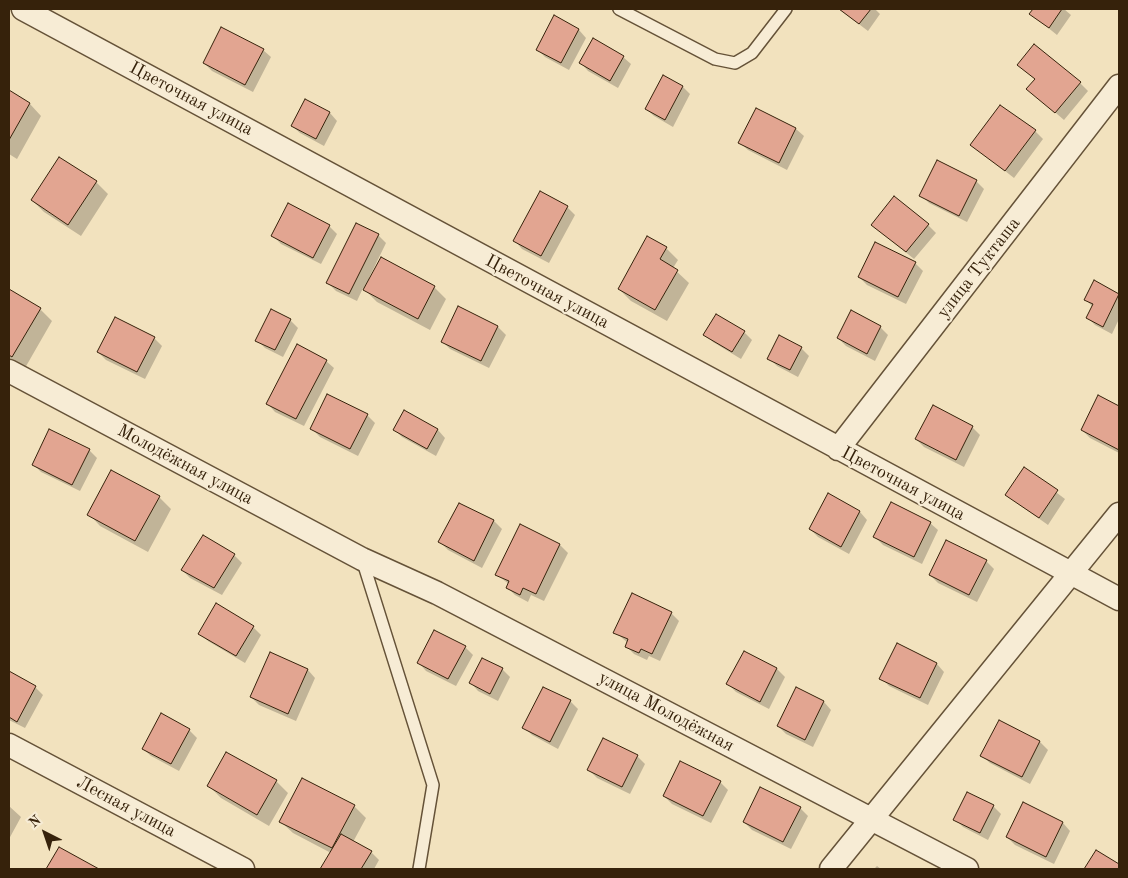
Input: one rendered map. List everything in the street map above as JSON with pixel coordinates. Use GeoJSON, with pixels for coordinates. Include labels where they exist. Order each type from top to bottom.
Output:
{"type":"FeatureCollection","features":[{"type":"Feature","properties":{"kind":"street","name":"Цветочная улица"},"geometry":{"type":"LineString","coordinates":[[23,9],[1119,599]]}},
{"type":"Feature","properties":{"kind":"street","name":"улица Тукташа"},"geometry":{"type":"LineString","coordinates":[[838,449],[1119,86]]}},
{"type":"Feature","properties":{"kind":"street","name":"Молодёжная улица"},"geometry":{"type":"LineString","coordinates":[[9,371],[362,559]]}},
{"type":"Feature","properties":{"kind":"street"},"geometry":{"type":"LineString","coordinates":[[832,869],[1119,514]]}},
{"type":"Feature","properties":{"kind":"street","name":"улица Молодёжная"},"geometry":{"type":"LineString","coordinates":[[362,559],[437,593],[967,869]]}},
{"type":"Feature","properties":{"kind":"street","name":"Лесная улица"},"geometry":{"type":"LineString","coordinates":[[9,744],[243,869]]}},
{"type":"Feature","properties":{"kind":"lane"},"geometry":{"type":"LineString","coordinates":[[619,9],[715,59],[735,62],[752,53],[786,9]]}},
{"type":"Feature","properties":{"kind":"lane"},"geometry":{"type":"LineString","coordinates":[[362,559],[433,785],[420,869]]}},
{"type":"Feature","properties":{"kind":"building"},"geometry":{"type":"Polygon","coordinates":[[[839,9],[871,9],[859,24],[839,9]]]}},
{"type":"Feature","properties":{"kind":"building"},"geometry":{"type":"Polygon","coordinates":[[[1033,9],[1062,9],[1049,28],[1029,14],[1033,9]]]}},
{"type":"Feature","properties":{"kind":"building"},"geometry":{"type":"Polygon","coordinates":[[[554,15],[579,29],[561,63],[536,50],[554,15]]]}},
{"type":"Feature","properties":{"kind":"building"},"geometry":{"type":"Polygon","coordinates":[[[221,27],[264,49],[245,85],[203,63],[221,27]]]}},
{"type":"Feature","properties":{"kind":"building"},"geometry":{"type":"Polygon","coordinates":[[[593,38],[624,56],[610,81],[579,63],[593,38]]]}},
{"type":"Feature","properties":{"kind":"building"},"geometry":{"type":"Polygon","coordinates":[[[1034,44],[1081,82],[1055,113],[1026,89],[1035,79],[1017,65],[1034,44]]]}},
{"type":"Feature","properties":{"kind":"building"},"geometry":{"type":"Polygon","coordinates":[[[663,75],[683,86],[665,120],[645,109],[663,75]]]}},
{"type":"Feature","properties":{"kind":"building"},"geometry":{"type":"Polygon","coordinates":[[[9,90],[30,103],[9,140],[9,90]]]}},
{"type":"Feature","properties":{"kind":"building"},"geometry":{"type":"Polygon","coordinates":[[[305,99],[330,112],[316,139],[291,126],[305,99]]]}},
{"type":"Feature","properties":{"kind":"building"},"geometry":{"type":"Polygon","coordinates":[[[1000,105],[1036,130],[1005,171],[970,145],[1000,105]]]}},
{"type":"Feature","properties":{"kind":"building"},"geometry":{"type":"Polygon","coordinates":[[[756,108],[796,128],[779,163],[738,143],[756,108]]]}},
{"type":"Feature","properties":{"kind":"building"},"geometry":{"type":"Polygon","coordinates":[[[59,157],[97,181],[68,225],[31,200],[59,157]]]}},
{"type":"Feature","properties":{"kind":"building"},"geometry":{"type":"Polygon","coordinates":[[[937,160],[977,180],[959,216],[919,196],[937,160]]]}},
{"type":"Feature","properties":{"kind":"building"},"geometry":{"type":"Polygon","coordinates":[[[540,191],[568,206],[541,256],[513,241],[540,191]]]}},
{"type":"Feature","properties":{"kind":"building"},"geometry":{"type":"Polygon","coordinates":[[[894,196],[929,224],[906,252],[871,225],[894,196]]]}},
{"type":"Feature","properties":{"kind":"building"},"geometry":{"type":"Polygon","coordinates":[[[288,203],[330,225],[313,258],[271,236],[288,203]]]}},
{"type":"Feature","properties":{"kind":"building"},"geometry":{"type":"Polygon","coordinates":[[[356,223],[379,234],[349,294],[326,283],[356,223]]]}},
{"type":"Feature","properties":{"kind":"building"},"geometry":{"type":"Polygon","coordinates":[[[647,236],[667,247],[660,259],[678,270],[655,310],[618,289],[647,236]]]}},
{"type":"Feature","properties":{"kind":"building"},"geometry":{"type":"Polygon","coordinates":[[[875,242],[916,262],[898,297],[858,277],[875,242]]]}},
{"type":"Feature","properties":{"kind":"building"},"geometry":{"type":"Polygon","coordinates":[[[381,257],[435,286],[418,319],[363,290],[381,257]]]}},
{"type":"Feature","properties":{"kind":"building"},"geometry":{"type":"Polygon","coordinates":[[[1094,280],[1119,294],[1103,327],[1086,318],[1093,304],[1084,300],[1094,280]]]}},
{"type":"Feature","properties":{"kind":"building"},"geometry":{"type":"Polygon","coordinates":[[[9,289],[41,308],[12,357],[9,355],[9,289]]]}},
{"type":"Feature","properties":{"kind":"building"},"geometry":{"type":"Polygon","coordinates":[[[458,306],[498,326],[481,361],[441,342],[458,306]]]}},
{"type":"Feature","properties":{"kind":"building"},"geometry":{"type":"Polygon","coordinates":[[[271,309],[291,319],[275,350],[255,341],[271,309]]]}},
{"type":"Feature","properties":{"kind":"building"},"geometry":{"type":"Polygon","coordinates":[[[851,310],[881,326],[867,354],[837,338],[851,310]]]}},
{"type":"Feature","properties":{"kind":"building"},"geometry":{"type":"Polygon","coordinates":[[[716,314],[745,331],[732,352],[703,335],[716,314]]]}},
{"type":"Feature","properties":{"kind":"building"},"geometry":{"type":"Polygon","coordinates":[[[115,317],[155,337],[137,372],[97,352],[115,317]]]}},
{"type":"Feature","properties":{"kind":"building"},"geometry":{"type":"Polygon","coordinates":[[[779,335],[802,347],[790,370],[767,359],[779,335]]]}},
{"type":"Feature","properties":{"kind":"building"},"geometry":{"type":"Polygon","coordinates":[[[297,344],[327,360],[296,419],[266,404],[297,344]]]}},
{"type":"Feature","properties":{"kind":"building"},"geometry":{"type":"Polygon","coordinates":[[[327,394],[368,414],[350,449],[310,429],[327,394]]]}},
{"type":"Feature","properties":{"kind":"building"},"geometry":{"type":"Polygon","coordinates":[[[1098,395],[1119,406],[1119,450],[1081,430],[1098,395]]]}},
{"type":"Feature","properties":{"kind":"building"},"geometry":{"type":"Polygon","coordinates":[[[933,405],[973,426],[956,460],[915,439],[933,405]]]}},
{"type":"Feature","properties":{"kind":"building"},"geometry":{"type":"Polygon","coordinates":[[[404,410],[438,429],[427,449],[393,430],[404,410]]]}},
{"type":"Feature","properties":{"kind":"building"},"geometry":{"type":"Polygon","coordinates":[[[49,429],[90,449],[72,485],[32,465],[49,429]]]}},
{"type":"Feature","properties":{"kind":"building"},"geometry":{"type":"Polygon","coordinates":[[[1024,467],[1058,490],[1039,518],[1005,495],[1024,467]]]}},
{"type":"Feature","properties":{"kind":"building"},"geometry":{"type":"Polygon","coordinates":[[[111,470],[160,496],[135,541],[87,515],[111,470]]]}},
{"type":"Feature","properties":{"kind":"building"},"geometry":{"type":"Polygon","coordinates":[[[828,493],[860,511],[841,547],[809,529],[828,493]]]}},
{"type":"Feature","properties":{"kind":"building"},"geometry":{"type":"Polygon","coordinates":[[[891,502],[931,522],[914,557],[873,537],[891,502]]]}},
{"type":"Feature","properties":{"kind":"building"},"geometry":{"type":"Polygon","coordinates":[[[459,503],[494,520],[474,561],[438,542],[459,503]]]}},
{"type":"Feature","properties":{"kind":"building"},"geometry":{"type":"Polygon","coordinates":[[[520,524],[560,544],[536,594],[523,588],[520,595],[506,588],[509,581],[495,575],[520,524]]]}},
{"type":"Feature","properties":{"kind":"building"},"geometry":{"type":"Polygon","coordinates":[[[203,535],[235,554],[214,588],[181,570],[203,535]]]}},
{"type":"Feature","properties":{"kind":"building"},"geometry":{"type":"Polygon","coordinates":[[[946,540],[987,560],[969,595],[929,575],[946,540]]]}},
{"type":"Feature","properties":{"kind":"building"},"geometry":{"type":"Polygon","coordinates":[[[632,593],[672,612],[652,654],[641,649],[639,653],[625,647],[628,639],[613,633],[632,593]]]}},
{"type":"Feature","properties":{"kind":"building"},"geometry":{"type":"Polygon","coordinates":[[[216,603],[254,626],[236,656],[198,634],[216,603]]]}},
{"type":"Feature","properties":{"kind":"building"},"geometry":{"type":"Polygon","coordinates":[[[434,630],[466,646],[448,679],[417,663],[434,630]]]}},
{"type":"Feature","properties":{"kind":"building"},"geometry":{"type":"Polygon","coordinates":[[[897,643],[937,663],[920,698],[879,679],[897,643]]]}},
{"type":"Feature","properties":{"kind":"building"},"geometry":{"type":"Polygon","coordinates":[[[744,651],[777,668],[760,702],[726,684],[744,651]]]}},
{"type":"Feature","properties":{"kind":"building"},"geometry":{"type":"Polygon","coordinates":[[[270,652],[308,669],[288,714],[250,697],[270,652]]]}},
{"type":"Feature","properties":{"kind":"building"},"geometry":{"type":"Polygon","coordinates":[[[482,658],[503,668],[490,694],[469,683],[482,658]]]}},
{"type":"Feature","properties":{"kind":"building"},"geometry":{"type":"Polygon","coordinates":[[[9,671],[36,686],[17,722],[9,717],[9,671]]]}},
{"type":"Feature","properties":{"kind":"building"},"geometry":{"type":"Polygon","coordinates":[[[543,687],[571,700],[550,742],[522,728],[543,687]]]}},
{"type":"Feature","properties":{"kind":"building"},"geometry":{"type":"Polygon","coordinates":[[[796,687],[824,701],[805,740],[777,726],[796,687]]]}},
{"type":"Feature","properties":{"kind":"building"},"geometry":{"type":"Polygon","coordinates":[[[161,713],[190,729],[171,764],[142,749],[161,713]]]}},
{"type":"Feature","properties":{"kind":"building"},"geometry":{"type":"Polygon","coordinates":[[[999,720],[1040,741],[1022,777],[980,756],[999,720]]]}},
{"type":"Feature","properties":{"kind":"building"},"geometry":{"type":"Polygon","coordinates":[[[603,738],[638,755],[622,787],[587,770],[603,738]]]}},
{"type":"Feature","properties":{"kind":"building"},"geometry":{"type":"Polygon","coordinates":[[[226,752],[277,780],[257,815],[207,786],[226,752]]]}},
{"type":"Feature","properties":{"kind":"building"},"geometry":{"type":"Polygon","coordinates":[[[680,761],[721,781],[703,816],[663,796],[680,761]]]}},
{"type":"Feature","properties":{"kind":"building"},"geometry":{"type":"Polygon","coordinates":[[[302,778],[355,805],[332,848],[279,822],[302,778]]]}},
{"type":"Feature","properties":{"kind":"building"},"geometry":{"type":"Polygon","coordinates":[[[760,787],[801,807],[783,842],[743,822],[760,787]]]}},
{"type":"Feature","properties":{"kind":"building"},"geometry":{"type":"Polygon","coordinates":[[[967,792],[994,805],[980,833],[953,820],[967,792]]]}},
{"type":"Feature","properties":{"kind":"building"},"geometry":{"type":"Polygon","coordinates":[[[1023,802],[1063,822],[1046,857],[1006,837],[1023,802]]]}},
{"type":"Feature","properties":{"kind":"building"},"geometry":{"type":"Polygon","coordinates":[[[341,834],[372,851],[361,869],[320,869],[341,834]]]}},
{"type":"Feature","properties":{"kind":"building"},"geometry":{"type":"Polygon","coordinates":[[[59,847],[99,869],[46,869],[59,847]]]}},
{"type":"Feature","properties":{"kind":"building"},"geometry":{"type":"Polygon","coordinates":[[[1096,850],[1119,864],[1119,869],[1084,869],[1096,850]]]}}]}
